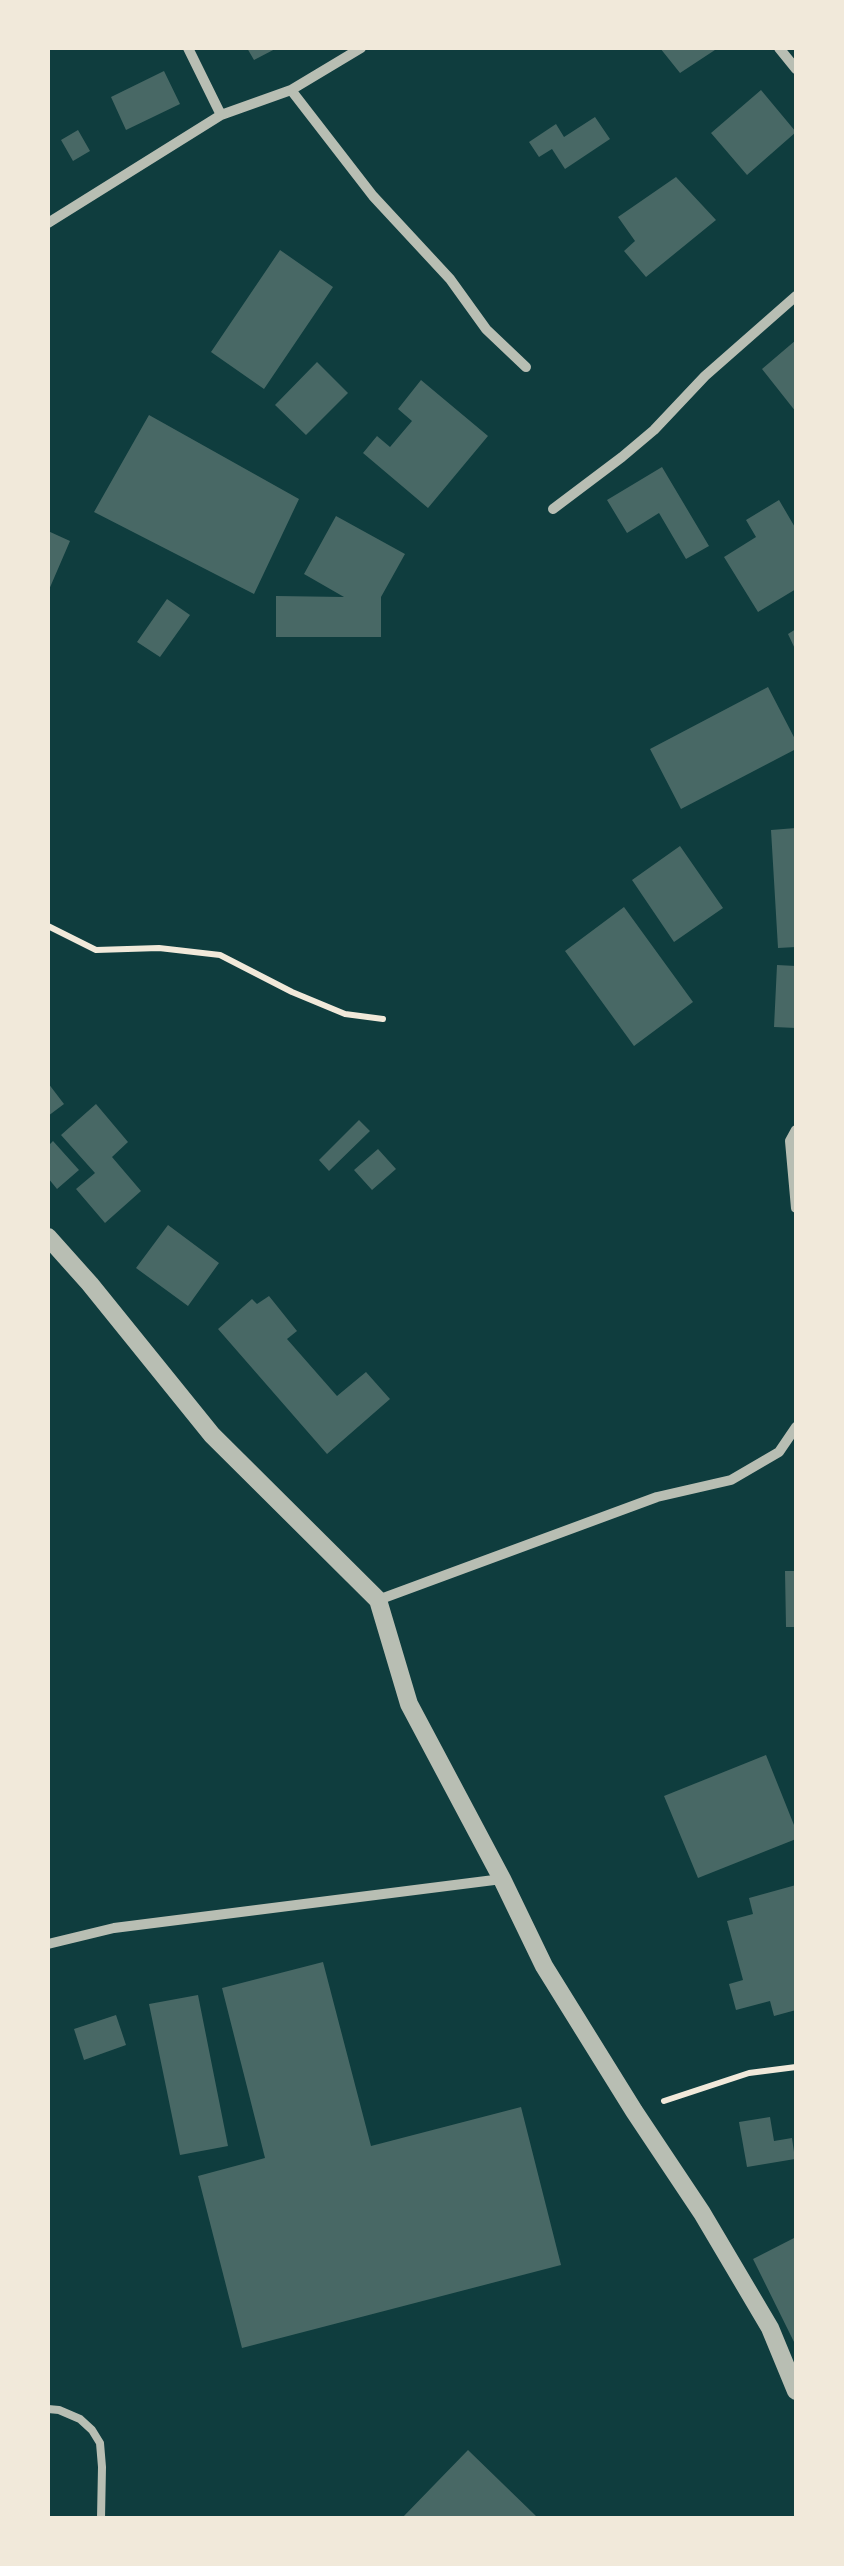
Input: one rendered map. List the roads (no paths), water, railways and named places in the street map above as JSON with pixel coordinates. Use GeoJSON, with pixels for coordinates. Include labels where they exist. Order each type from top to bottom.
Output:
{"type":"FeatureCollection","features":[{"type":"Feature","properties":{"kind":"street"},"geometry":{"type":"LineString","coordinates":[[188,48],[221,115]]}},
{"type":"Feature","properties":{"kind":"street"},"geometry":{"type":"LineString","coordinates":[[48,224],[221,115],[290,90],[360,48]]}},
{"type":"Feature","properties":{"kind":"street"},"geometry":{"type":"LineString","coordinates":[[778,48],[796,69]]}},
{"type":"Feature","properties":{"kind":"street"},"geometry":{"type":"LineString","coordinates":[[290,90],[372,196],[450,279],[486,328],[526,367]]}},
{"type":"Feature","properties":{"kind":"street"},"geometry":{"type":"LineString","coordinates":[[552,509],[633,448],[796,296]]}},
{"type":"Feature","properties":{"kind":"street"},"geometry":{"type":"LineString","coordinates":[[796,1130],[790,1141],[796,1208]]}},
{"type":"Feature","properties":{"kind":"street"},"geometry":{"type":"LineString","coordinates":[[48,1237],[212,1435],[378,1600],[409,1704],[544,1966],[702,2213],[770,2328],[796,2391]]}},
{"type":"Feature","properties":{"kind":"street"},"geometry":{"type":"LineString","coordinates":[[378,1600],[658,1496],[731,1480],[779,1452],[796,1427]]}},
{"type":"Feature","properties":{"kind":"street"},"geometry":{"type":"LineString","coordinates":[[48,1944],[114,1928],[502,1879]]}},
{"type":"Feature","properties":{"kind":"lane"},"geometry":{"type":"LineString","coordinates":[[48,2409],[80,2419],[100,2442],[101,2518]]}}]}
